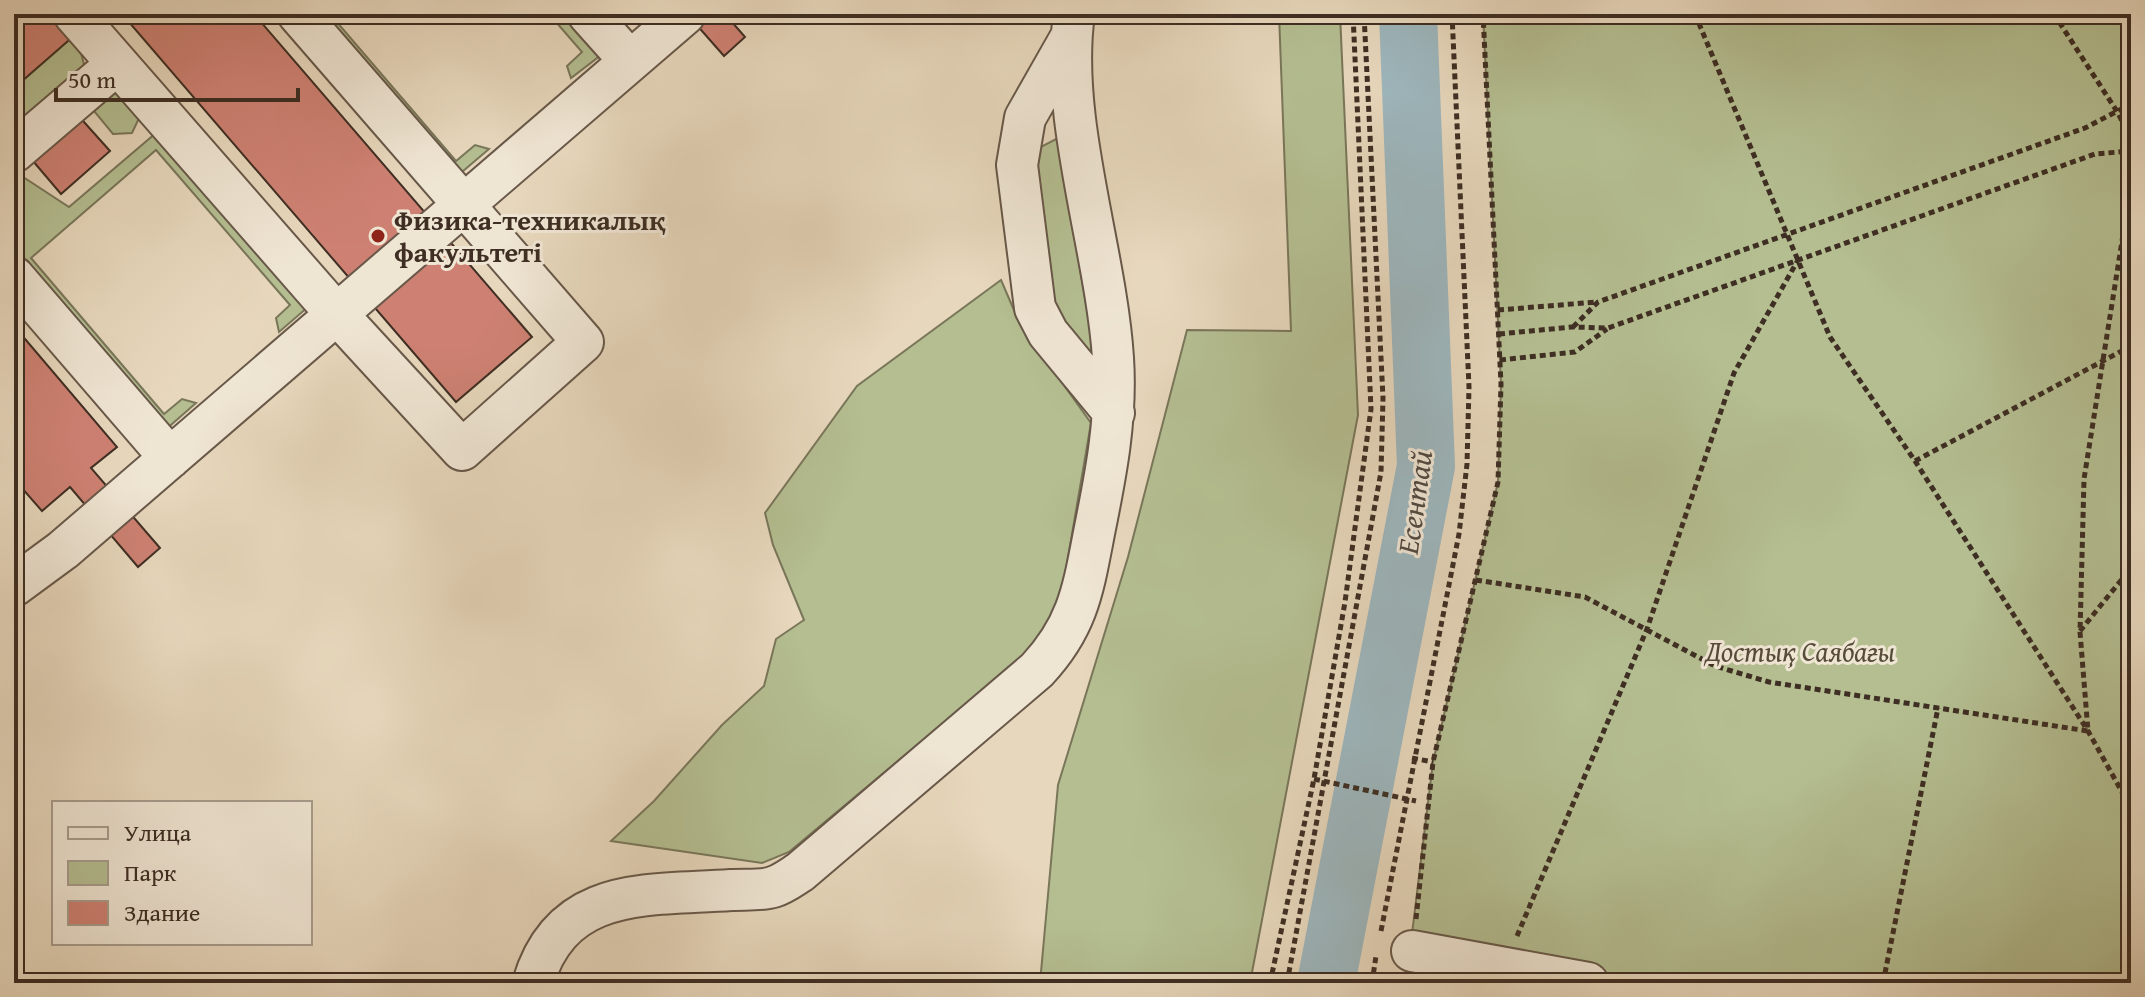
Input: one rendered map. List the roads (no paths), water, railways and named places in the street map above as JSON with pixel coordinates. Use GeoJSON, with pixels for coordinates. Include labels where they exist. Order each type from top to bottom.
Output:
{"type":"FeatureCollection","features":[{"type":"Feature","properties":{"kind":"street"},"geometry":{"type":"LineString","coordinates":[[74,14],[337,314],[462,450],[583,342],[298,14]]}},
{"type":"Feature","properties":{"kind":"street"},"geometry":{"type":"LineString","coordinates":[[588,14],[630,61]]}},
{"type":"Feature","properties":{"kind":"street"},"geometry":{"type":"LineString","coordinates":[[14,586],[63,550],[685,14]]}},
{"type":"Feature","properties":{"kind":"street"},"geometry":{"type":"LineString","coordinates":[[1073,25],[1025,118],[1017,165],[1035,308],[1048,333],[1114,413]]}},
{"type":"Feature","properties":{"kind":"street"},"geometry":{"type":"LineString","coordinates":[[533,983],[539,962],[556,935],[579,913],[626,898],[772,887],[800,872],[1037,670],[1061,644],[1081,599],[1114,413],[1113,356],[1075,104],[1073,25]]}},
{"type":"Feature","properties":{"kind":"street"},"geometry":{"type":"LineString","coordinates":[[14,152],[117,64]]}},
{"type":"Feature","properties":{"kind":"street"},"geometry":{"type":"LineString","coordinates":[[14,277],[170,458]]}},
{"type":"Feature","properties":{"kind":"street"},"geometry":{"type":"LineString","coordinates":[[1390,947],[1499,975],[1588,983]]}},
{"type":"Feature","properties":{"kind":"waterway","name":"Есентай"},"geometry":{"type":"LineString","coordinates":[[1326,983],[1426,466],[1408,14]]}},
{"type":"Feature","properties":{"kind":"place","name":"Физика-техникалық факультеті"},"geometry":{"type":"Point","coordinates":[378,236]}},
{"type":"Feature","properties":{"kind":"park label","name":"Достық Саябағы"},"geometry":{"type":"Point","coordinates":[1800,651]}}]}
